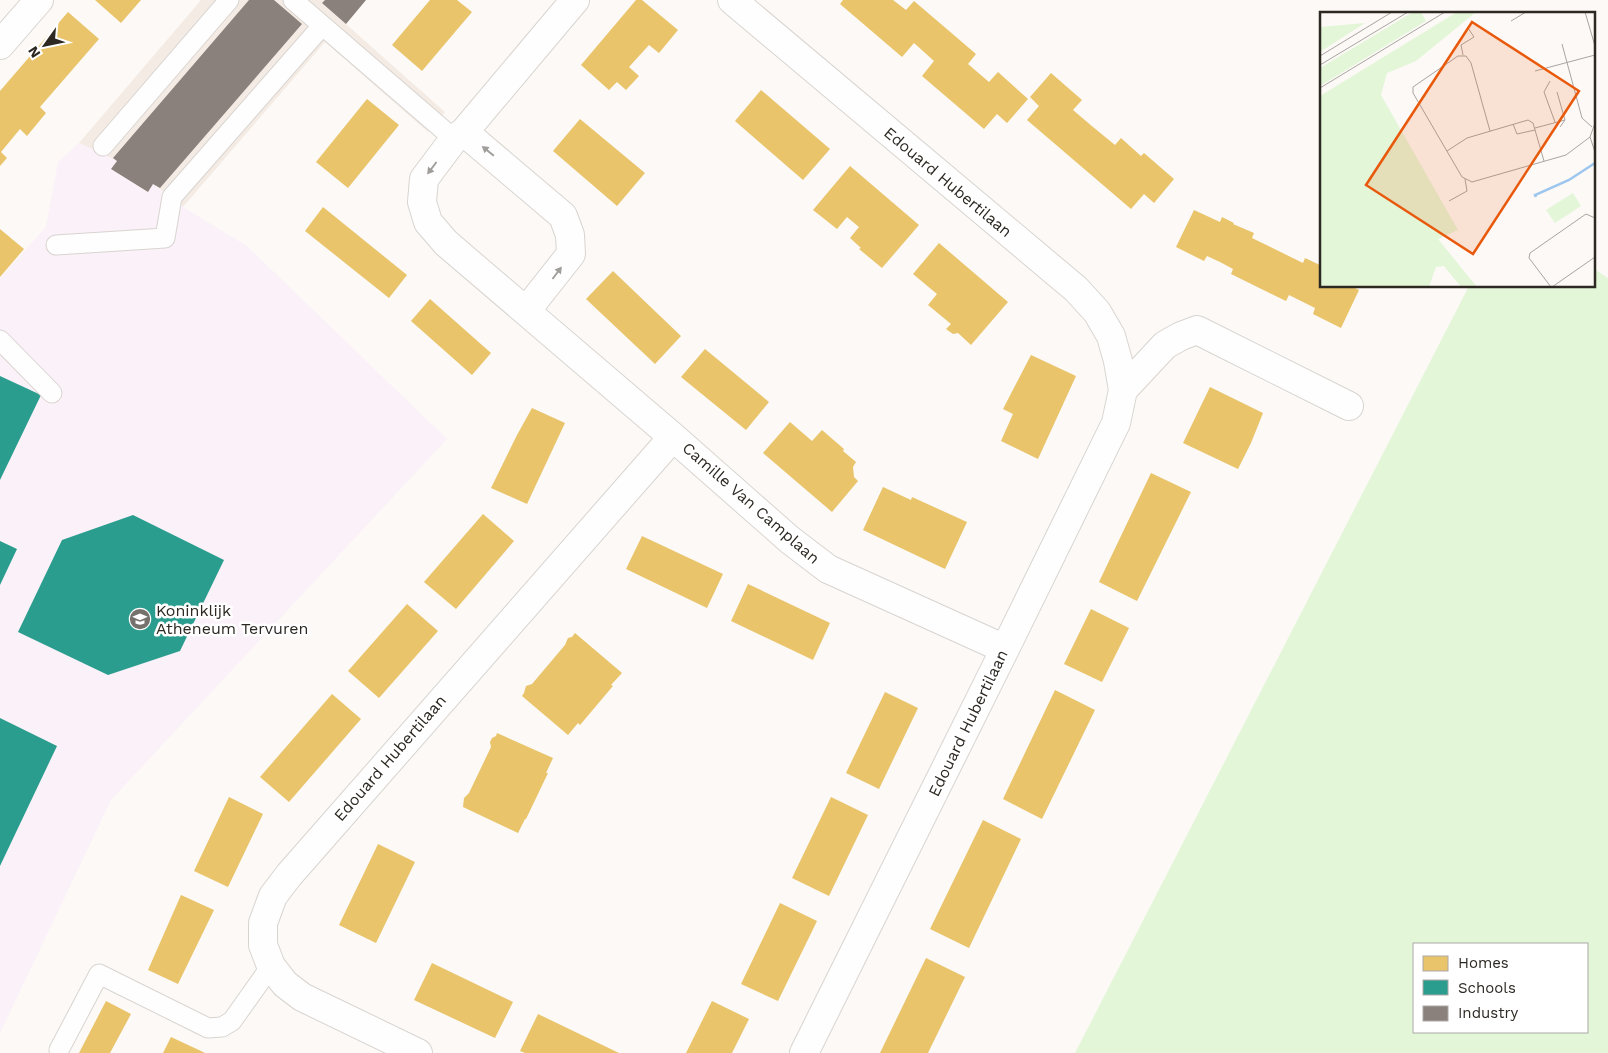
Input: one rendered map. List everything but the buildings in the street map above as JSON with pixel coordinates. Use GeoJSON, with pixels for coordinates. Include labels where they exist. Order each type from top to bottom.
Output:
{"type":"FeatureCollection","features":[{"type":"Feature","properties":{"kind":"street"},"geometry":{"type":"LineString","coordinates":[[0,45],[40,0]]}},
{"type":"Feature","properties":{"kind":"street","name":"Camille Van Camplaan"},"geometry":{"type":"LineString","coordinates":[[575,0],[459,135],[424,179],[422,202],[428,222],[446,243],[526,310],[790,540],[828,569],[1006,649]]}},
{"type":"Feature","properties":{"kind":"street","name":"Edouard Hubertilaan"},"geometry":{"type":"LineString","coordinates":[[732,0],[1076,289],[1097,312],[1111,336],[1118,360],[1123,390],[1116,423],[1006,649],[804,1053]]}},
{"type":"Feature","properties":{"kind":"street"},"geometry":{"type":"LineString","coordinates":[[459,135],[562,216],[570,235],[571,254],[553,279],[526,310]]}},
{"type":"Feature","properties":{"kind":"street"},"geometry":{"type":"LineString","coordinates":[[1123,390],[1165,345],[1197,330],[1349,406]]}},
{"type":"Feature","properties":{"kind":"street","name":"Edouard Hubertilaan"},"geometry":{"type":"LineString","coordinates":[[418,1053],[302,997],[285,984],[270,966],[263,945],[263,923],[273,896],[288,875],[673,437]]}},
{"type":"Feature","properties":{"kind":"lane"},"geometry":{"type":"LineString","coordinates":[[103,146],[228,0]]}},
{"type":"Feature","properties":{"kind":"lane"},"geometry":{"type":"LineString","coordinates":[[293,0],[322,26],[459,135]]}},
{"type":"Feature","properties":{"kind":"lane"},"geometry":{"type":"LineString","coordinates":[[56,245],[165,238],[172,197],[322,26]]}},
{"type":"Feature","properties":{"kind":"lane"},"geometry":{"type":"LineString","coordinates":[[0,340],[52,393]]}},
{"type":"Feature","properties":{"kind":"lane"},"geometry":{"type":"LineString","coordinates":[[59,1050],[99,974],[208,1028],[222,1027],[232,1021],[270,966]]}},
{"type":"Feature","properties":{"kind":"shaded area"},"geometry":{"type":"Polygon","coordinates":[[[201,0],[366,0],[346,24],[445,112],[428,132],[325,42],[183,207],[153,184],[148,192],[111,169],[117,161],[79,143],[201,0]]]}},
{"type":"Feature","properties":{"kind":"shaded area","name":"Koninklijk Atheneum Tervuren"},"geometry":{"type":"Polygon","coordinates":[[[79,143],[117,161],[112,169],[147,192],[153,184],[183,207],[247,246],[447,439],[111,800],[0,1033],[0,278],[46,227],[58,162],[79,143]]]}},
{"type":"Feature","properties":{"kind":"green space"},"geometry":{"type":"Polygon","coordinates":[[[1596,270],[1608,278],[1608,1053],[1075,1053],[1468,288],[1596,288],[1596,270]]]}},
{"type":"Feature","properties":{"kind":"place","name":"Koninklijk Atheneum Tervuren"},"geometry":{"type":"Point","coordinates":[140,619]}}]}
